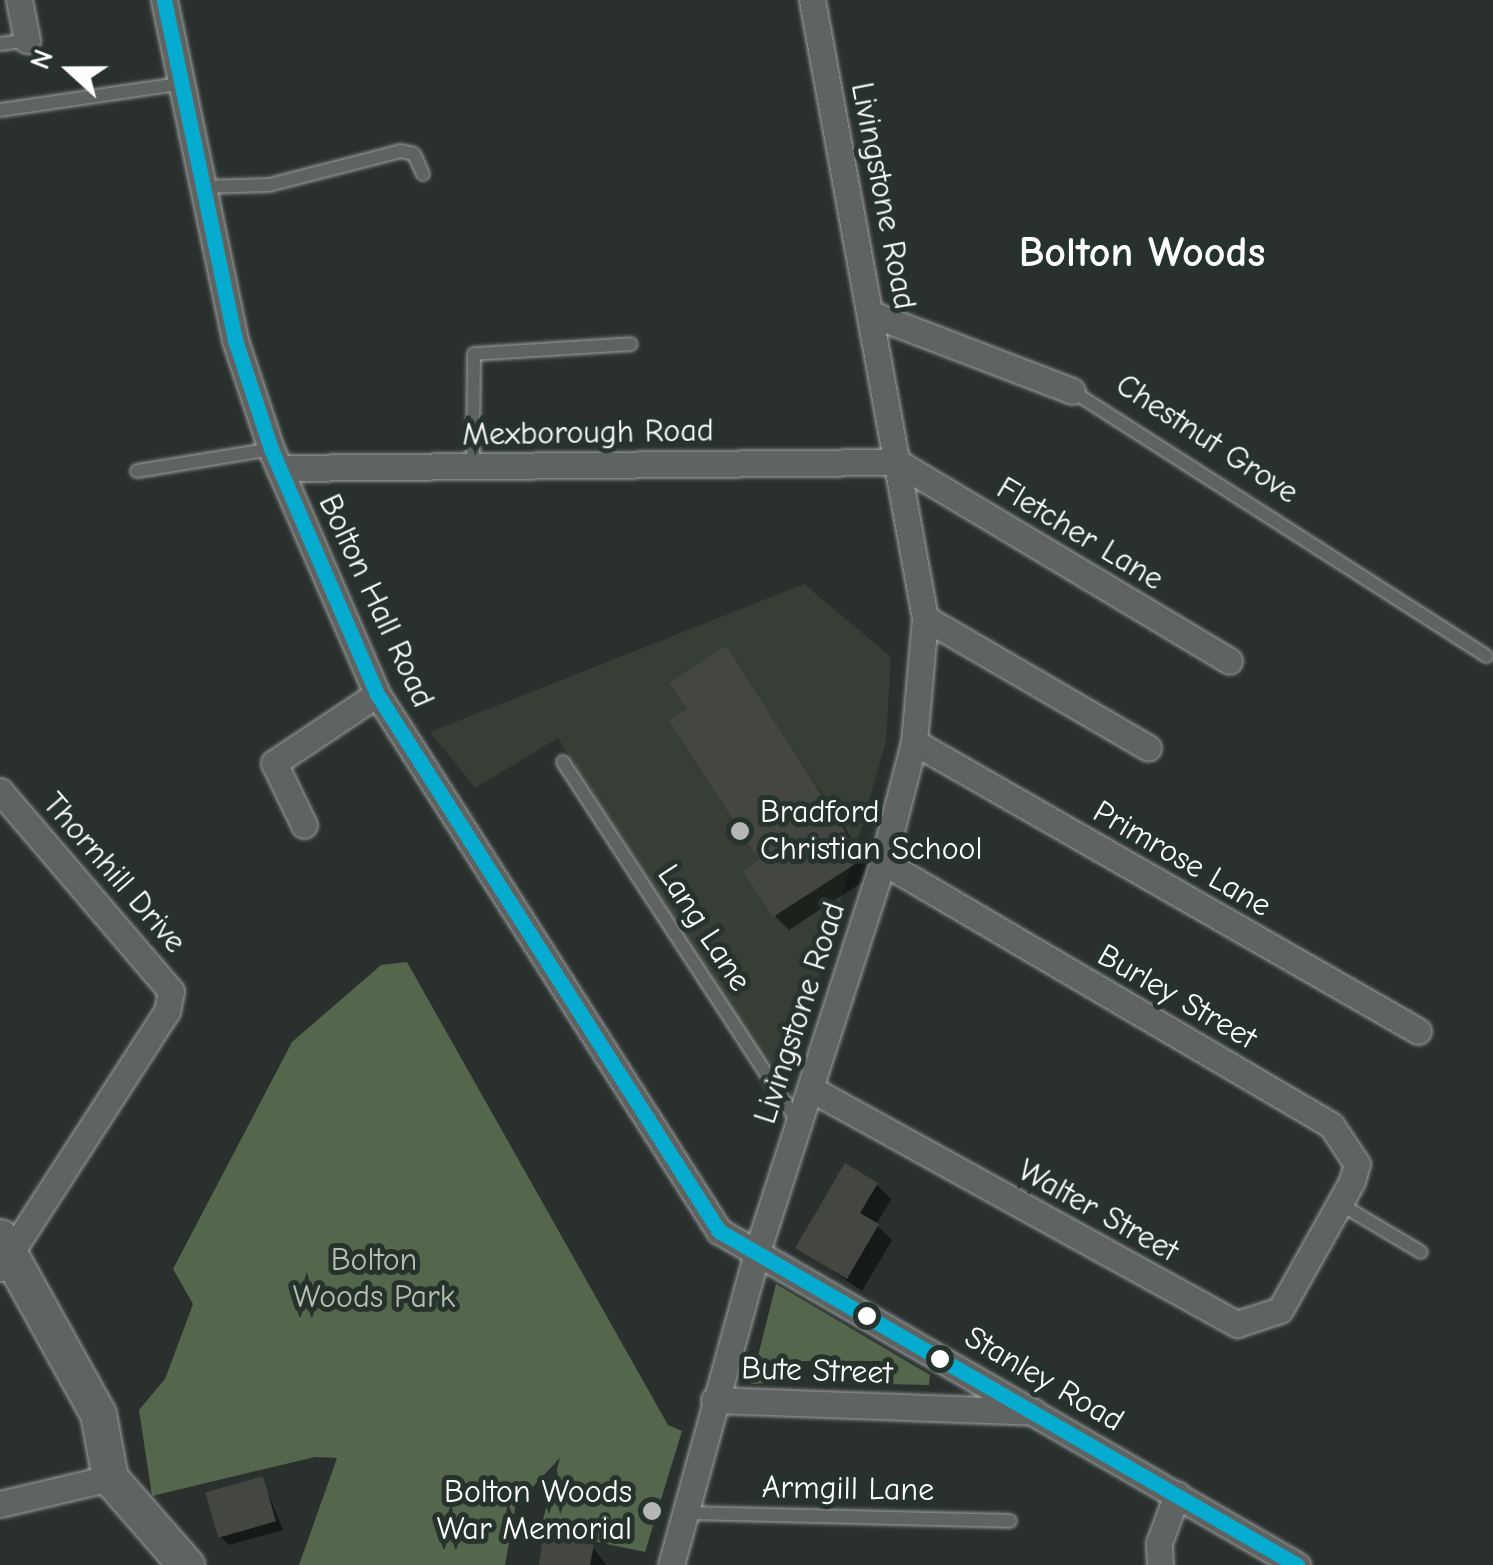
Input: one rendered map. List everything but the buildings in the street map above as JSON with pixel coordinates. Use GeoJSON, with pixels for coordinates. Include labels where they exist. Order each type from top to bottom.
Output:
{"type":"FeatureCollection","features":[{"type":"Feature","properties":{"kind":"street"},"geometry":{"type":"LineString","coordinates":[[20,0],[27,40]]}},
{"type":"Feature","properties":{"kind":"street","name":"Bolton Hall Road"},"geometry":{"type":"LineString","coordinates":[[164,0],[235,340],[275,458],[377,694],[719,1230],[758,1252]]}},
{"type":"Feature","properties":{"kind":"street","name":"Livingstone Road"},"geometry":{"type":"LineString","coordinates":[[671,1565],[714,1400],[883,862],[914,742],[925,618],[874,315],[812,0]]}},
{"type":"Feature","properties":{"kind":"street","name":"Chestnut Grove"},"geometry":{"type":"LineString","coordinates":[[874,315],[1072,391]]}},
{"type":"Feature","properties":{"kind":"street","name":"Mexborough Road"},"geometry":{"type":"LineString","coordinates":[[275,458],[473,466],[897,462]]}},
{"type":"Feature","properties":{"kind":"street","name":"Fletcher Lane"},"geometry":{"type":"LineString","coordinates":[[897,462],[1229,661]]}},
{"type":"Feature","properties":{"kind":"street"},"geometry":{"type":"LineString","coordinates":[[925,618],[1148,748]]}},
{"type":"Feature","properties":{"kind":"street"},"geometry":{"type":"LineString","coordinates":[[304,825],[274,763],[377,694]]}},
{"type":"Feature","properties":{"kind":"street","name":"Primrose Lane"},"geometry":{"type":"LineString","coordinates":[[914,742],[1418,1031]]}},
{"type":"Feature","properties":{"kind":"street","name":"Thornhill Drive"},"geometry":{"type":"LineString","coordinates":[[0,791],[171,991],[167,1011],[4,1254]]}},
{"type":"Feature","properties":{"kind":"street","name":"Burley Street"},"geometry":{"type":"LineString","coordinates":[[883,862],[1332,1125],[1357,1164],[1324,1233]]}},
{"type":"Feature","properties":{"kind":"street","name":"Walter Street"},"geometry":{"type":"LineString","coordinates":[[811,1089],[1237,1324],[1280,1310],[1324,1233]]}},
{"type":"Feature","properties":{"kind":"street","name":"Stanley Road"},"geometry":{"type":"LineString","coordinates":[[758,1252],[1297,1565]]}},
{"type":"Feature","properties":{"kind":"street"},"geometry":{"type":"LineString","coordinates":[[4,1254],[98,1414],[110,1478],[186,1565]]}},
{"type":"Feature","properties":{"kind":"street","name":"Bute Street"},"geometry":{"type":"LineString","coordinates":[[714,1400],[1038,1412]]}},
{"type":"Feature","properties":{"kind":"street"},"geometry":{"type":"LineString","coordinates":[[0,1504],[110,1478]]}},
{"type":"Feature","properties":{"kind":"street"},"geometry":{"type":"LineString","coordinates":[[1160,1565],[1159,1543],[1177,1494]]}},
{"type":"Feature","properties":{"kind":"lane"},"geometry":{"type":"LineString","coordinates":[[0,44],[27,40]]}},
{"type":"Feature","properties":{"kind":"lane"},"geometry":{"type":"LineString","coordinates":[[0,110],[180,84]]}},
{"type":"Feature","properties":{"kind":"lane"},"geometry":{"type":"LineString","coordinates":[[202,187],[269,185],[401,151],[414,154],[423,174]]}},
{"type":"Feature","properties":{"kind":"lane"},"geometry":{"type":"LineString","coordinates":[[473,466],[474,354],[631,344]]}},
{"type":"Feature","properties":{"kind":"lane","name":"Chestnut Grove"},"geometry":{"type":"LineString","coordinates":[[1072,391],[1486,656]]}},
{"type":"Feature","properties":{"kind":"lane"},"geometry":{"type":"LineString","coordinates":[[137,472],[275,458]]}},
{"type":"Feature","properties":{"kind":"lane","name":"Lang Lane"},"geometry":{"type":"LineString","coordinates":[[563,762],[799,1124]]}},
{"type":"Feature","properties":{"kind":"lane"},"geometry":{"type":"LineString","coordinates":[[1340,1204],[1420,1252]]}},
{"type":"Feature","properties":{"kind":"lane","name":"Armgill Lane"},"geometry":{"type":"LineString","coordinates":[[685,1512],[1010,1521]]}},
{"type":"Feature","properties":{"kind":"shaded area","name":"Bradford Christian School"},"geometry":{"type":"Polygon","coordinates":[[[804,584],[891,657],[886,741],[786,1093],[558,738],[475,788],[430,732],[804,584]]]}},
{"type":"Feature","properties":{"kind":"green space","name":"Bolton Woods Park"},"geometry":{"type":"Polygon","coordinates":[[[407,962],[668,1425],[682,1431],[645,1552],[540,1530],[560,1458],[516,1504],[505,1565],[299,1565],[337,1458],[315,1457],[152,1496],[139,1410],[165,1379],[193,1304],[173,1269],[292,1042],[381,965],[407,962]]]}},
{"type":"Feature","properties":{"kind":"green space"},"geometry":{"type":"Polygon","coordinates":[[[776,1284],[930,1375],[929,1385],[882,1384],[881,1361],[768,1361],[767,1383],[751,1384],[776,1284]]]}},
{"type":"Feature","properties":{"kind":"transit line"},"geometry":{"type":"LineString","coordinates":[[164,0],[235,340],[271,449],[377,694],[719,1231],[1297,1565]]}},
{"type":"Feature","properties":{"kind":"place","name":"Bradford Christian School"},"geometry":{"type":"Point","coordinates":[740,831]}},
{"type":"Feature","properties":{"kind":"place","name":"Bolton Woods War Memorial"},"geometry":{"type":"Point","coordinates":[652,1511]}},
{"type":"Feature","properties":{"kind":"district","name":"Bolton Woods"},"geometry":{"type":"Point","coordinates":[1142,253]}}]}
